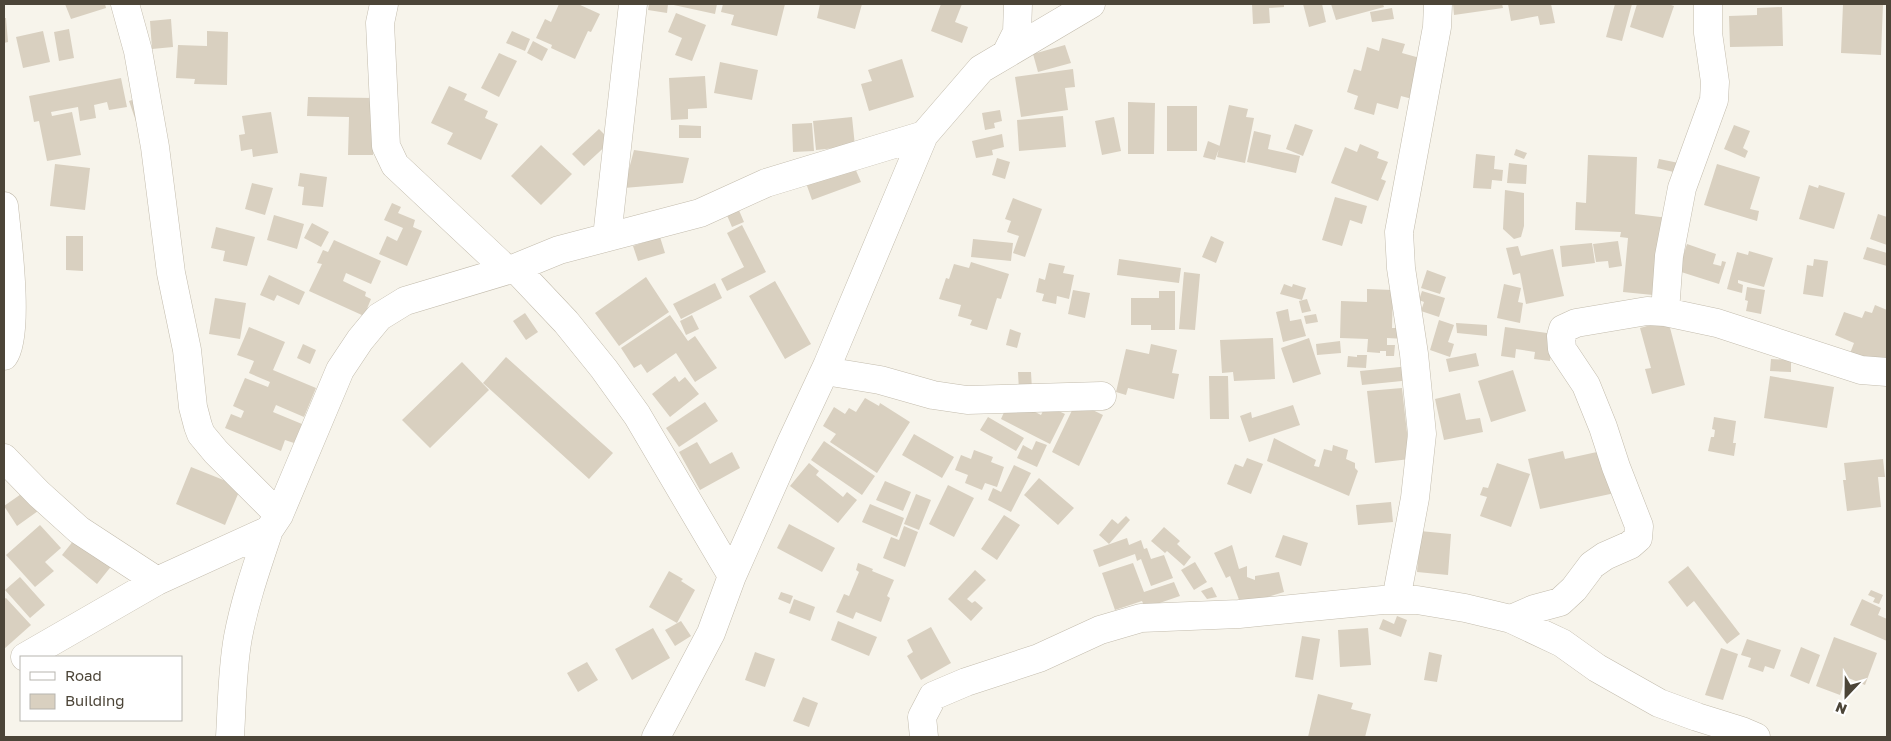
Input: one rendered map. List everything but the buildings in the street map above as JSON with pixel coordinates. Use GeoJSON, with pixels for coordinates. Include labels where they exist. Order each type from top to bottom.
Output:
{"type":"FeatureCollection","features":[{"type":"Feature","properties":{"kind":"street"},"geometry":{"type":"LineString","coordinates":[[125,4],[138,51],[155,147],[171,273],[187,350],[193,407],[198,426],[201,434],[274,523]]}},
{"type":"Feature","properties":{"kind":"street"},"geometry":{"type":"LineString","coordinates":[[384,4],[380,23],[386,146],[395,165],[511,269],[566,322],[604,369],[637,415],[732,576]]}},
{"type":"Feature","properties":{"kind":"street"},"geometry":{"type":"LineString","coordinates":[[607,237],[633,4]]}},
{"type":"Feature","properties":{"kind":"street"},"geometry":{"type":"LineString","coordinates":[[1006,54],[1017,32],[1018,4]]}},
{"type":"Feature","properties":{"kind":"street"},"geometry":{"type":"LineString","coordinates":[[656,737],[711,633],[732,576],[825,371],[924,135],[981,69],[1091,4]]}},
{"type":"Feature","properties":{"kind":"street"},"geometry":{"type":"LineString","coordinates":[[1396,600],[1415,498],[1422,434],[1414,354],[1401,268],[1399,232],[1437,27],[1438,4]]}},
{"type":"Feature","properties":{"kind":"street"},"geometry":{"type":"LineString","coordinates":[[1665,312],[1669,256],[1682,188],[1714,100],[1715,82],[1708,32],[1708,4]]}},
{"type":"Feature","properties":{"kind":"street"},"geometry":{"type":"LineString","coordinates":[[230,737],[232,690],[238,640],[247,596],[274,523],[340,370],[360,340],[380,317],[405,301],[511,269],[559,250],[700,213],[766,183],[924,135]]}},
{"type":"Feature","properties":{"kind":"street"},"geometry":{"type":"LineString","coordinates":[[4,206],[11,287],[10,342],[4,356]]}},
{"type":"Feature","properties":{"kind":"street"},"geometry":{"type":"LineString","coordinates":[[1510,619],[1560,602],[1574,589],[1592,564],[1630,545],[1638,538],[1639,526],[1616,467],[1604,427],[1586,385],[1562,349],[1560,336],[1564,329],[1576,323],[1647,311],[1665,312],[1717,323],[1861,370],[1887,372]]}},
{"type":"Feature","properties":{"kind":"street"},"geometry":{"type":"LineString","coordinates":[[825,371],[880,380],[933,395],[967,400],[1102,396]]}},
{"type":"Feature","properties":{"kind":"street"},"geometry":{"type":"LineString","coordinates":[[4,458],[39,494],[80,530],[157,581]]}},
{"type":"Feature","properties":{"kind":"street"},"geometry":{"type":"LineString","coordinates":[[27,656],[157,581],[274,523]]}},
{"type":"Feature","properties":{"kind":"street"},"geometry":{"type":"LineString","coordinates":[[924,737],[922,717],[933,696],[966,682],[1039,658],[1100,630],[1141,618],[1239,614],[1383,600],[1417,600],[1465,608],[1510,619],[1562,643],[1597,668],[1659,703],[1697,717],[1742,730],[1756,737]]}},
{"type":"Feature","properties":{"kind":"street"},"geometry":{"type":"LineString","coordinates":[[4,669],[20,660]]}}]}
